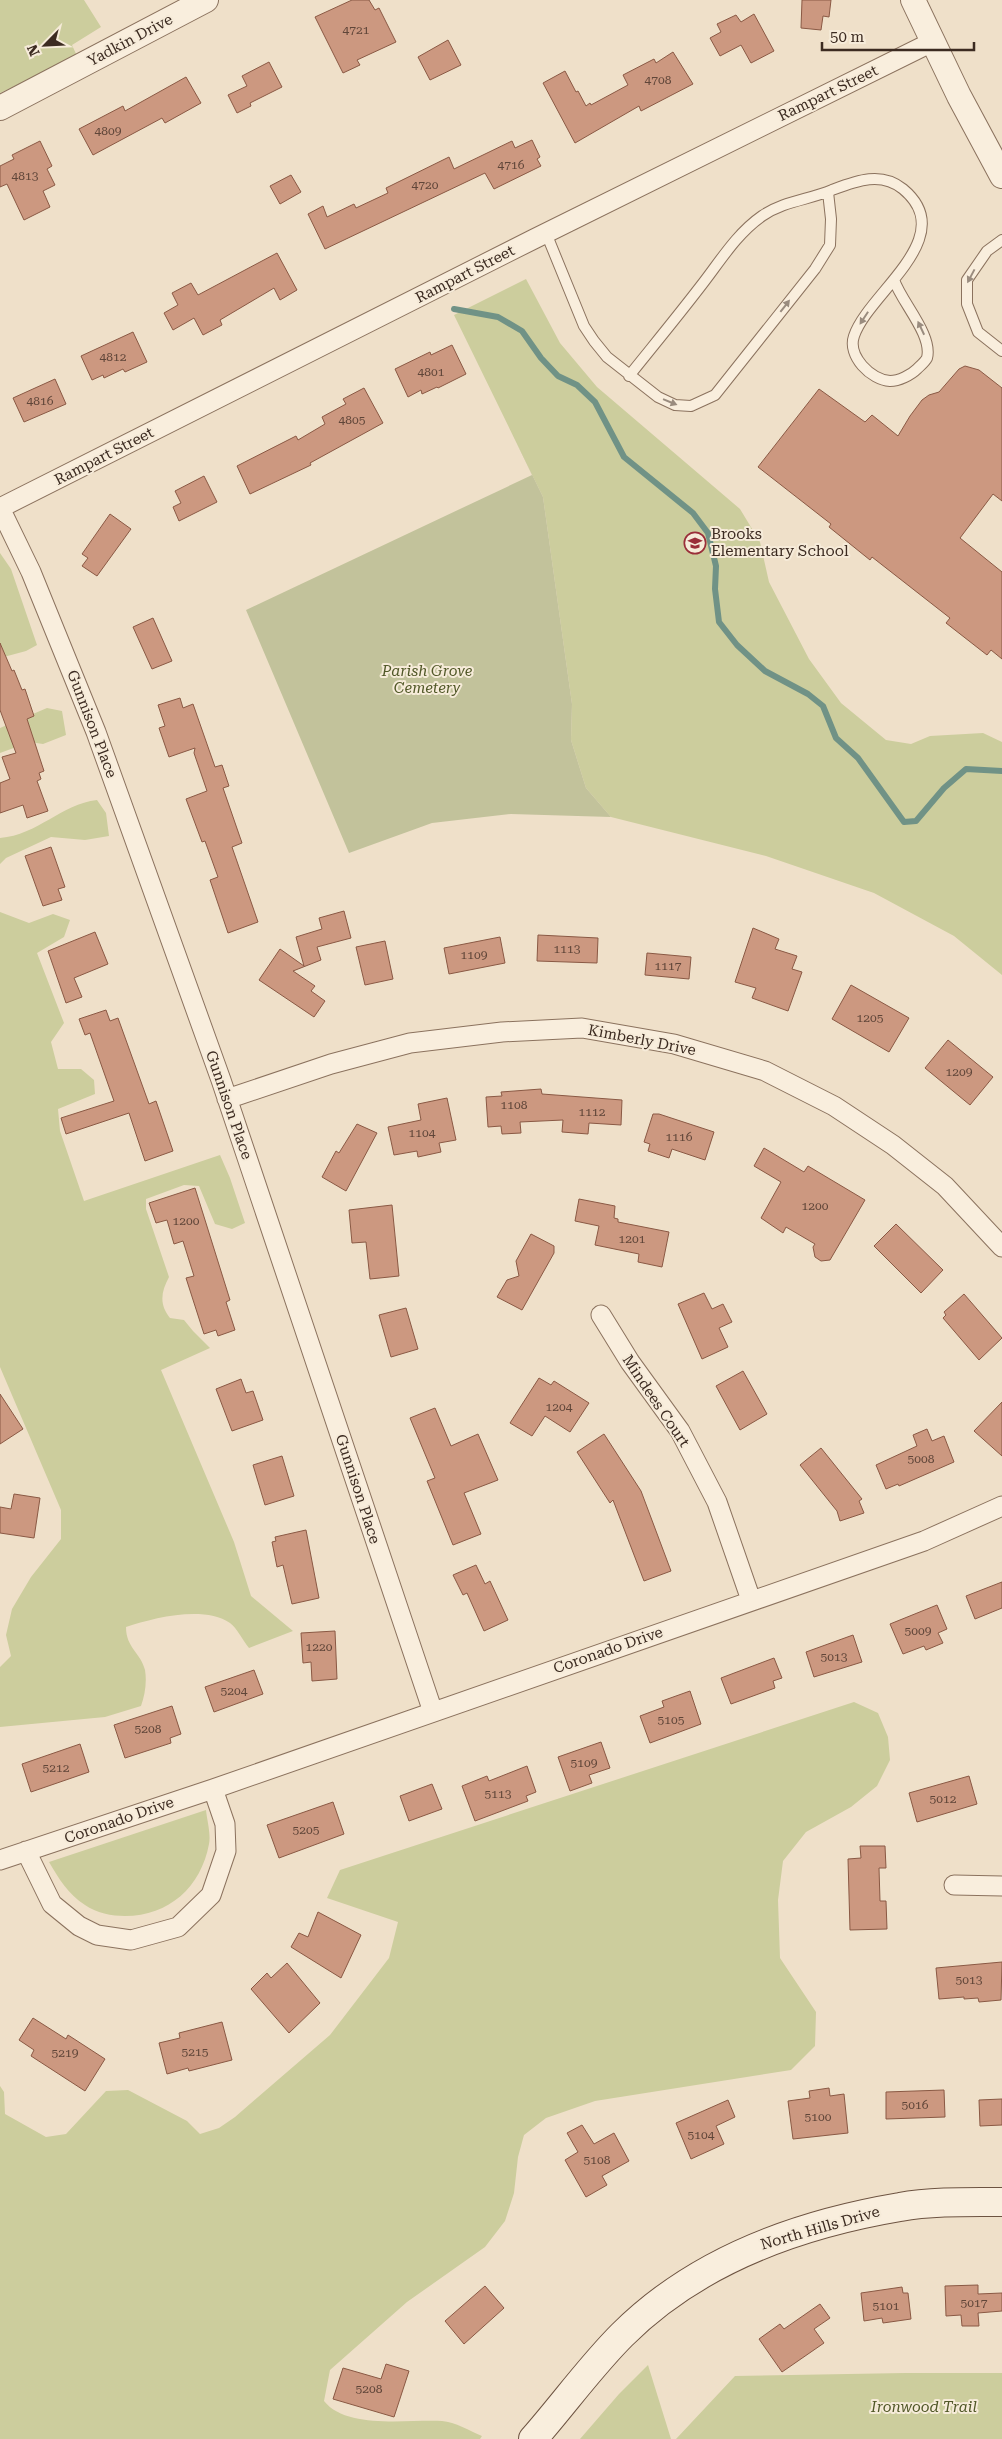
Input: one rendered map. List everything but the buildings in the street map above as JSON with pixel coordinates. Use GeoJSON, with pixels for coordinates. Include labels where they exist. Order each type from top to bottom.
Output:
{"type":"FeatureCollection","features":[{"type":"Feature","properties":{"kind":"main road","name":"North Hills Drive"},"geometry":{"type":"LineString","coordinates":[[533,2439],[622,2334],[683,2284],[758,2245],[824,2224],[901,2206],[1002,2202]]}},
{"type":"Feature","properties":{"kind":"street","name":"Yadkin Drive"},"geometry":{"type":"LineString","coordinates":[[0,108],[206,0]]}},
{"type":"Feature","properties":{"kind":"street"},"geometry":{"type":"LineString","coordinates":[[913,0],[932,42],[1002,176]]}},
{"type":"Feature","properties":{"kind":"street","name":"Rampart Street"},"geometry":{"type":"LineString","coordinates":[[0,508],[546,233],[932,42]]}},
{"type":"Feature","properties":{"kind":"street","name":"Gunnison Place"},"geometry":{"type":"LineString","coordinates":[[0,508],[31,572],[96,732],[227,1099],[433,1712]]}},
{"type":"Feature","properties":{"kind":"street","name":"Kimberly Drive"},"geometry":{"type":"LineString","coordinates":[[227,1099],[331,1064],[410,1043],[502,1032],[582,1028],[674,1044],[765,1071],[834,1106],[893,1145],[945,1186],[1002,1247]]}},
{"type":"Feature","properties":{"kind":"street","name":"Mindees Court"},"geometry":{"type":"LineString","coordinates":[[601,1316],[630,1362],[680,1431],[717,1502],[751,1600]]}},
{"type":"Feature","properties":{"kind":"street","name":"Coronado Drive"},"geometry":{"type":"LineString","coordinates":[[0,1860],[212,1789],[924,1541],[1002,1506]]}},
{"type":"Feature","properties":{"kind":"street"},"geometry":{"type":"LineString","coordinates":[[26,1851],[52,1904],[78,1926],[97,1935],[131,1940],[178,1927],[211,1895],[226,1851],[225,1824],[212,1789]]}},
{"type":"Feature","properties":{"kind":"street"},"geometry":{"type":"LineString","coordinates":[[954,1885],[1002,1886]]}},
{"type":"Feature","properties":{"kind":"lane"},"geometry":{"type":"LineString","coordinates":[[629,376],[744,232],[762,216],[788,202],[828,192],[857,180],[886,178],[904,189],[919,210],[921,235],[912,255],[864,318],[853,338],[856,358],[870,373],[890,381],[910,375],[926,359],[928,344],[917,319],[900,296],[894,280]]}},
{"type":"Feature","properties":{"kind":"lane"},"geometry":{"type":"LineString","coordinates":[[546,233],[584,326],[607,357],[658,397],[675,406],[690,406],[715,395],[814,269],[830,245],[828,192]]}},
{"type":"Feature","properties":{"kind":"lane"},"geometry":{"type":"LineString","coordinates":[[1002,240],[987,251],[967,280],[967,304],[978,332],[1002,351]]}},
{"type":"Feature","properties":{"kind":"green space"},"geometry":{"type":"Polygon","coordinates":[[[0,0],[84,0],[101,27],[72,45],[77,56],[0,93],[0,0]]]}},
{"type":"Feature","properties":{"kind":"green space"},"geometry":{"type":"Polygon","coordinates":[[[526,279],[560,343],[597,387],[740,509],[760,542],[769,582],[809,659],[841,703],[886,740],[911,744],[930,736],[983,733],[1002,742],[1002,975],[954,936],[874,893],[766,856],[611,817],[586,788],[571,740],[572,704],[543,497],[454,315],[526,279]]]}},
{"type":"Feature","properties":{"kind":"green space","name":"Parish Grove Cemetery"},"geometry":{"type":"Polygon","coordinates":[[[507,423],[543,497],[572,704],[571,740],[586,788],[611,817],[511,814],[432,823],[349,853],[246,610],[532,475],[507,423]]]}},
{"type":"Feature","properties":{"kind":"green space"},"geometry":{"type":"Polygon","coordinates":[[[0,553],[11,569],[37,645],[26,651],[0,658],[0,553]]]}},
{"type":"Feature","properties":{"kind":"green space"},"geometry":{"type":"Polygon","coordinates":[[[47,708],[62,711],[66,735],[43,744],[30,742],[0,753],[0,728],[47,708]]]}},
{"type":"Feature","properties":{"kind":"green space"},"geometry":{"type":"Polygon","coordinates":[[[97,800],[106,813],[109,836],[85,840],[51,837],[6,858],[0,864],[0,838],[14,836],[38,826],[72,807],[97,800]]]}},
{"type":"Feature","properties":{"kind":"green space"},"geometry":{"type":"Polygon","coordinates":[[[0,912],[29,923],[53,914],[70,920],[64,937],[37,953],[64,1023],[51,1042],[58,1069],[81,1069],[94,1080],[95,1094],[58,1109],[60,1131],[84,1201],[220,1155],[230,1178],[245,1223],[232,1229],[215,1224],[199,1186],[184,1185],[146,1199],[146,1209],[169,1277],[162,1298],[166,1313],[170,1318],[184,1320],[210,1348],[161,1370],[234,1542],[251,1596],[293,1631],[249,1648],[230,1623],[207,1615],[193,1614],[164,1617],[126,1627],[128,1640],[145,1670],[144,1697],[141,1706],[105,1717],[0,1727],[0,1667],[11,1656],[6,1635],[12,1609],[31,1577],[61,1539],[61,1510],[0,1367],[0,912]]]}},
{"type":"Feature","properties":{"kind":"green space"},"geometry":{"type":"Polygon","coordinates":[[[854,1702],[878,1713],[888,1737],[890,1760],[877,1786],[851,1807],[806,1832],[783,1861],[778,1900],[780,1958],[816,2012],[815,2046],[791,2070],[595,2101],[546,2118],[524,2135],[518,2157],[514,2193],[505,2221],[485,2247],[407,2302],[330,2370],[324,2401],[334,2410],[363,2420],[442,2421],[457,2425],[482,2436],[480,2439],[0,2439],[0,2086],[4,2092],[5,2114],[46,2137],[66,2134],[106,2091],[128,2090],[187,2121],[200,2134],[219,2128],[235,2117],[330,2035],[389,1958],[398,1922],[327,1898],[340,1870],[854,1702]]]}},
{"type":"Feature","properties":{"kind":"green space"},"geometry":{"type":"Polygon","coordinates":[[[206,1810],[209,1844],[199,1873],[191,1886],[180,1896],[169,1905],[156,1911],[141,1915],[125,1916],[110,1915],[89,1908],[69,1891],[49,1862],[206,1810]]]}},
{"type":"Feature","properties":{"kind":"green space"},"geometry":{"type":"Polygon","coordinates":[[[648,2365],[671,2439],[580,2439],[619,2394],[648,2365]]]}},
{"type":"Feature","properties":{"kind":"green space","name":"Ironwood Trail"},"geometry":{"type":"Polygon","coordinates":[[[1002,2373],[1002,2439],[676,2439],[735,2376],[1002,2373]]]}},
{"type":"Feature","properties":{"kind":"waterway"},"geometry":{"type":"LineString","coordinates":[[454,309],[498,317],[522,331],[541,358],[558,376],[577,385],[595,402],[624,457],[693,513],[708,533],[716,566],[715,589],[719,622],[737,645],[765,671],[808,694],[823,706],[836,738],[858,758],[904,822],[916,821],[944,788],[966,769],[1002,771]]}},
{"type":"Feature","properties":{"kind":"place","name":"Brooks Elementary School"},"geometry":{"type":"Point","coordinates":[695,543]}}]}
